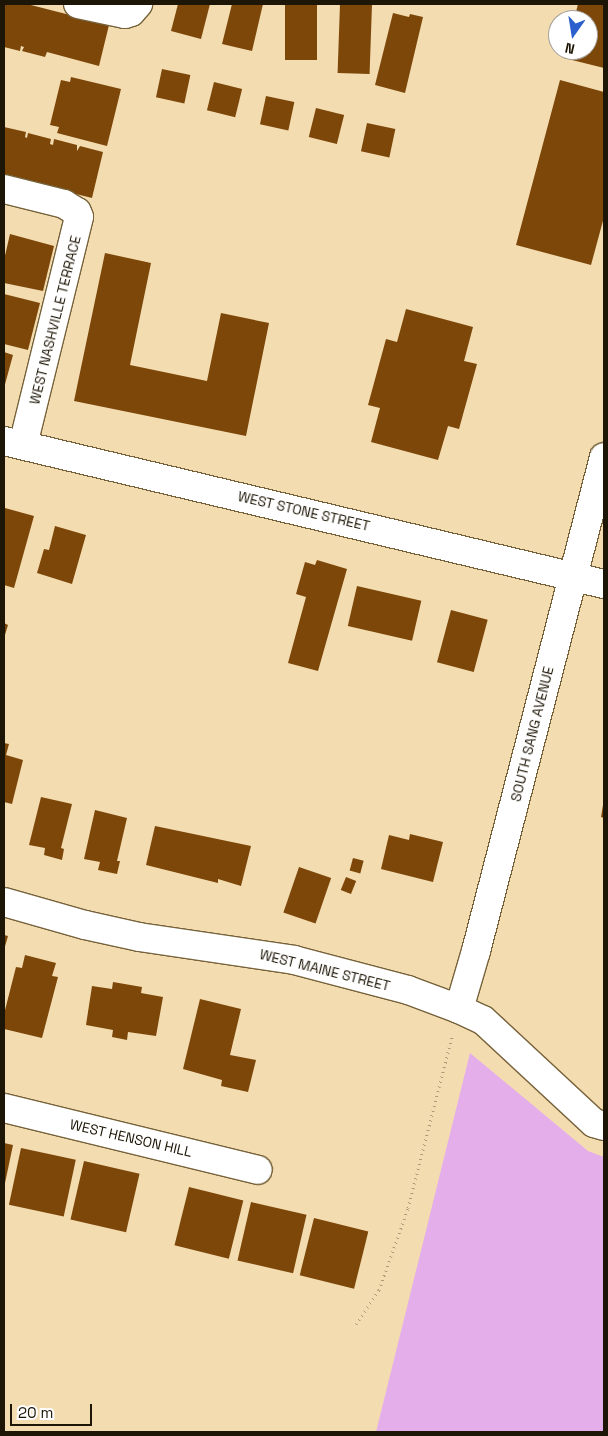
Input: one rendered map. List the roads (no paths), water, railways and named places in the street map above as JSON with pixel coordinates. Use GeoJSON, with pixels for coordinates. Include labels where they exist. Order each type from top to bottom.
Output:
{"type":"FeatureCollection","features":[{"type":"Feature","properties":{"kind":"street"},"geometry":{"type":"LineString","coordinates":[[78,4],[125,14],[131,12],[138,4]]}},
{"type":"Feature","properties":{"kind":"street","name":"WEST NASHVILLE TERRACE"},"geometry":{"type":"LineString","coordinates":[[4,189],[64,204],[77,212],[79,218],[13,443]]}},
{"type":"Feature","properties":{"kind":"street","name":"WEST STONE STREET"},"geometry":{"type":"LineString","coordinates":[[13,443],[573,575],[604,584]]}},
{"type":"Feature","properties":{"kind":"street","name":"SOUTH SANG AVENUE"},"geometry":{"type":"LineString","coordinates":[[459,1009],[476,951],[573,575],[603,467]]}},
{"type":"Feature","properties":{"kind":"street","name":"WEST MAINE STREET"},"geometry":{"type":"LineString","coordinates":[[4,902],[85,925],[139,937],[294,960],[408,990],[459,1009],[483,1020],[594,1123],[604,1126]]}},
{"type":"Feature","properties":{"kind":"street","name":"WEST HENSON HILL"},"geometry":{"type":"LineString","coordinates":[[4,1108],[258,1170]]}}]}
